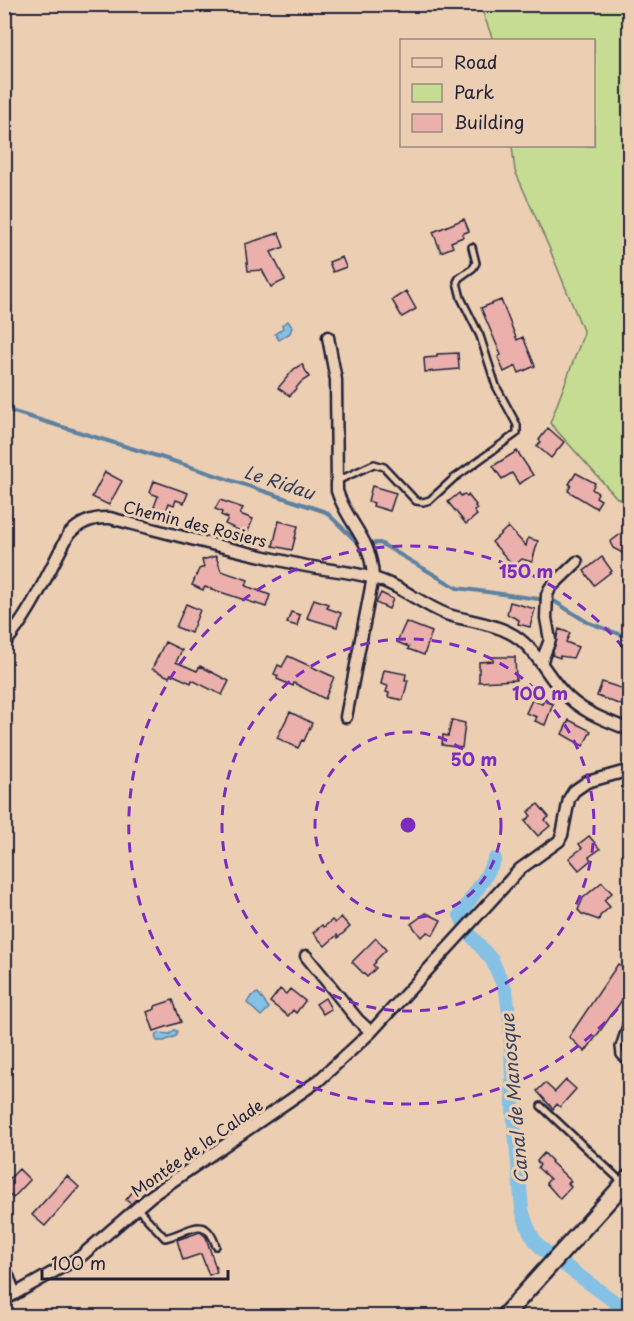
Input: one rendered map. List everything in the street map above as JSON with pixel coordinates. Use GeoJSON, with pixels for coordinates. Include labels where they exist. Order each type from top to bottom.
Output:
{"type":"FeatureCollection","features":[{"type":"Feature","properties":{"kind":"street"},"geometry":{"type":"LineString","coordinates":[[328,337],[336,380],[338,491],[343,505],[364,538],[373,577],[346,717]]}},
{"type":"Feature","properties":{"kind":"street","name":"Chemin des Rosiers"},"geometry":{"type":"LineString","coordinates":[[4,644],[14,633],[69,534],[76,525],[101,517],[281,561],[327,571],[373,577],[438,611],[508,632],[526,645],[562,691],[585,711],[630,730]]}},
{"type":"Feature","properties":{"kind":"street"},"geometry":{"type":"LineString","coordinates":[[541,663],[550,640],[546,600],[550,588],[577,562]]}},
{"type":"Feature","properties":{"kind":"street","name":"Montée de la Calade"},"geometry":{"type":"LineString","coordinates":[[4,1300],[80,1257],[151,1196],[318,1081],[371,1032],[520,869],[561,839],[569,799],[574,790],[587,782],[630,770]]}},
{"type":"Feature","properties":{"kind":"street"},"geometry":{"type":"LineString","coordinates":[[306,956],[358,1020],[371,1032]]}},
{"type":"Feature","properties":{"kind":"street"},"geometry":{"type":"LineString","coordinates":[[504,1317],[627,1180]]}},
{"type":"Feature","properties":{"kind":"street"},"geometry":{"type":"LineString","coordinates":[[4,1266],[15,1294]]}},
{"type":"Feature","properties":{"kind":"lane"},"geometry":{"type":"LineString","coordinates":[[337,481],[374,464],[379,464],[416,501],[423,502],[430,500],[453,479],[517,433],[517,425],[496,386],[480,336],[461,298],[457,282],[476,263],[472,247]]}},
{"type":"Feature","properties":{"kind":"lane"},"geometry":{"type":"LineString","coordinates":[[630,1013],[619,1047],[620,1055],[630,1066]]}},
{"type":"Feature","properties":{"kind":"lane"},"geometry":{"type":"LineString","coordinates":[[541,1106],[627,1180]]}},
{"type":"Feature","properties":{"kind":"lane"},"geometry":{"type":"LineString","coordinates":[[137,1208],[165,1238],[204,1226],[209,1229],[216,1246]]}},
{"type":"Feature","properties":{"kind":"green space"},"geometry":{"type":"Polygon","coordinates":[[[480,5],[629,5],[629,503],[617,498],[550,423],[584,333],[515,171],[512,147],[595,147],[595,39],[493,39],[480,5]]]}},
{"type":"Feature","properties":{"kind":"water"},"geometry":{"type":"Polygon","coordinates":[[[288,321],[292,327],[290,333],[279,340],[275,334],[288,321]]]}},
{"type":"Feature","properties":{"kind":"water"},"geometry":{"type":"Polygon","coordinates":[[[258,993],[269,1008],[261,1016],[247,1003],[251,996],[258,993]]]}},
{"type":"Feature","properties":{"kind":"water"},"geometry":{"type":"Polygon","coordinates":[[[174,1030],[177,1031],[176,1036],[157,1041],[155,1036],[159,1033],[170,1034],[174,1030]]]}},
{"type":"Feature","properties":{"kind":"building"},"geometry":{"type":"Polygon","coordinates":[[[464,219],[469,231],[462,234],[463,237],[451,242],[453,247],[441,252],[433,232],[464,219]]]}},
{"type":"Feature","properties":{"kind":"building"},"geometry":{"type":"Polygon","coordinates":[[[279,233],[284,247],[271,252],[285,280],[271,287],[262,270],[248,271],[245,244],[279,233]]]}},
{"type":"Feature","properties":{"kind":"building"},"geometry":{"type":"Polygon","coordinates":[[[342,257],[346,267],[333,272],[329,262],[342,257]]]}},
{"type":"Feature","properties":{"kind":"building"},"geometry":{"type":"Polygon","coordinates":[[[406,291],[416,309],[402,317],[392,300],[406,291]]]}},
{"type":"Feature","properties":{"kind":"building"},"geometry":{"type":"Polygon","coordinates":[[[501,300],[517,340],[523,337],[535,366],[519,373],[516,366],[504,372],[498,357],[501,355],[481,308],[501,300]]]}},
{"type":"Feature","properties":{"kind":"building"},"geometry":{"type":"Polygon","coordinates":[[[458,353],[459,369],[425,372],[424,358],[437,357],[437,354],[458,353]]]}},
{"type":"Feature","properties":{"kind":"building"},"geometry":{"type":"Polygon","coordinates":[[[302,364],[309,377],[301,382],[290,396],[278,388],[294,369],[302,364]]]}},
{"type":"Feature","properties":{"kind":"building"},"geometry":{"type":"Polygon","coordinates":[[[548,428],[564,442],[551,458],[537,446],[548,428]]]}},
{"type":"Feature","properties":{"kind":"building"},"geometry":{"type":"Polygon","coordinates":[[[517,451],[533,475],[519,484],[512,473],[502,479],[493,466],[517,451]]]}},
{"type":"Feature","properties":{"kind":"building"},"geometry":{"type":"Polygon","coordinates":[[[105,472],[122,481],[109,505],[92,497],[105,472]]]}},
{"type":"Feature","properties":{"kind":"building"},"geometry":{"type":"Polygon","coordinates":[[[576,473],[595,483],[592,489],[598,493],[596,497],[601,500],[596,508],[568,491],[571,485],[569,484],[576,473]]]}},
{"type":"Feature","properties":{"kind":"building"},"geometry":{"type":"Polygon","coordinates":[[[154,481],[188,493],[184,503],[176,500],[174,505],[169,503],[166,511],[154,507],[158,496],[150,493],[154,481]]]}},
{"type":"Feature","properties":{"kind":"building"},"geometry":{"type":"Polygon","coordinates":[[[372,486],[396,493],[390,511],[373,506],[374,503],[368,501],[372,486]]]}},
{"type":"Feature","properties":{"kind":"building"},"geometry":{"type":"Polygon","coordinates":[[[459,493],[461,496],[464,494],[467,497],[468,495],[477,509],[474,511],[477,515],[466,524],[448,502],[459,493]]]}},
{"type":"Feature","properties":{"kind":"building"},"geometry":{"type":"Polygon","coordinates":[[[220,500],[243,508],[240,514],[253,519],[247,534],[225,524],[228,518],[215,509],[220,500]]]}},
{"type":"Feature","properties":{"kind":"building"},"geometry":{"type":"Polygon","coordinates":[[[279,521],[298,526],[292,550],[273,546],[279,521]]]}},
{"type":"Feature","properties":{"kind":"building"},"geometry":{"type":"Polygon","coordinates":[[[508,527],[526,546],[528,538],[538,541],[532,562],[522,559],[514,566],[492,542],[508,527]]]}},
{"type":"Feature","properties":{"kind":"building"},"geometry":{"type":"Polygon","coordinates":[[[630,527],[630,557],[613,548],[610,542],[630,527]]]}},
{"type":"Feature","properties":{"kind":"building"},"geometry":{"type":"Polygon","coordinates":[[[216,556],[221,571],[248,580],[246,586],[270,595],[266,607],[192,585],[199,569],[204,567],[202,560],[216,556]]]}},
{"type":"Feature","properties":{"kind":"building"},"geometry":{"type":"Polygon","coordinates":[[[602,557],[612,571],[594,585],[584,571],[602,557]]]}},
{"type":"Feature","properties":{"kind":"building"},"geometry":{"type":"Polygon","coordinates":[[[381,593],[393,599],[389,609],[376,603],[381,593]]]}},
{"type":"Feature","properties":{"kind":"building"},"geometry":{"type":"Polygon","coordinates":[[[314,599],[328,604],[327,608],[341,613],[337,627],[307,618],[314,599]]]}},
{"type":"Feature","properties":{"kind":"building"},"geometry":{"type":"Polygon","coordinates":[[[510,602],[535,609],[530,627],[518,624],[519,620],[507,614],[510,602]]]}},
{"type":"Feature","properties":{"kind":"building"},"geometry":{"type":"Polygon","coordinates":[[[186,604],[200,610],[191,633],[176,627],[186,604]]]}},
{"type":"Feature","properties":{"kind":"building"},"geometry":{"type":"Polygon","coordinates":[[[291,612],[300,615],[297,626],[287,623],[291,612]]]}},
{"type":"Feature","properties":{"kind":"building"},"geometry":{"type":"Polygon","coordinates":[[[406,622],[432,632],[424,655],[397,642],[406,622]]]}},
{"type":"Feature","properties":{"kind":"building"},"geometry":{"type":"Polygon","coordinates":[[[559,629],[570,633],[566,642],[578,647],[573,658],[560,656],[560,658],[552,655],[559,629]]]}},
{"type":"Feature","properties":{"kind":"building"},"geometry":{"type":"Polygon","coordinates":[[[165,642],[182,650],[176,662],[197,671],[200,666],[229,681],[222,695],[192,680],[191,683],[171,674],[169,677],[152,669],[165,642]]]}},
{"type":"Feature","properties":{"kind":"building"},"geometry":{"type":"Polygon","coordinates":[[[288,656],[334,677],[325,699],[294,683],[293,686],[277,679],[278,676],[274,674],[278,665],[282,667],[288,656]]]}},
{"type":"Feature","properties":{"kind":"building"},"geometry":{"type":"Polygon","coordinates":[[[493,657],[515,657],[516,680],[479,682],[479,662],[493,661],[493,657]]]}},
{"type":"Feature","properties":{"kind":"building"},"geometry":{"type":"Polygon","coordinates":[[[384,670],[406,674],[405,680],[408,680],[403,700],[388,697],[389,693],[386,692],[388,686],[381,684],[384,670]]]}},
{"type":"Feature","properties":{"kind":"building"},"geometry":{"type":"Polygon","coordinates":[[[602,682],[630,691],[627,707],[597,696],[602,682]]]}},
{"type":"Feature","properties":{"kind":"building"},"geometry":{"type":"Polygon","coordinates":[[[532,700],[542,704],[544,701],[553,704],[545,725],[535,721],[537,717],[526,713],[532,700]]]}},
{"type":"Feature","properties":{"kind":"building"},"geometry":{"type":"Polygon","coordinates":[[[290,712],[312,723],[304,741],[302,740],[298,748],[277,738],[290,712]]]}},
{"type":"Feature","properties":{"kind":"building"},"geometry":{"type":"Polygon","coordinates":[[[452,720],[465,723],[462,748],[442,745],[443,735],[448,736],[452,720]]]}},
{"type":"Feature","properties":{"kind":"building"},"geometry":{"type":"Polygon","coordinates":[[[569,720],[591,731],[583,746],[562,734],[569,720]]]}},
{"type":"Feature","properties":{"kind":"building"},"geometry":{"type":"Polygon","coordinates":[[[538,804],[549,817],[545,820],[550,826],[538,836],[525,821],[531,816],[528,812],[538,804]]]}},
{"type":"Feature","properties":{"kind":"building"},"geometry":{"type":"Polygon","coordinates":[[[589,836],[600,849],[589,857],[591,860],[579,870],[569,858],[582,848],[579,844],[589,836]]]}},
{"type":"Feature","properties":{"kind":"building"},"geometry":{"type":"Polygon","coordinates":[[[602,882],[612,893],[604,900],[610,907],[600,916],[599,920],[582,914],[578,910],[583,898],[602,882]]]}},
{"type":"Feature","properties":{"kind":"building"},"geometry":{"type":"Polygon","coordinates":[[[426,913],[441,920],[433,935],[428,932],[421,937],[411,924],[426,913]]]}},
{"type":"Feature","properties":{"kind":"building"},"geometry":{"type":"Polygon","coordinates":[[[341,917],[350,927],[325,946],[313,933],[322,925],[324,927],[332,920],[335,923],[341,917]]]}},
{"type":"Feature","properties":{"kind":"building"},"geometry":{"type":"Polygon","coordinates":[[[376,938],[386,950],[375,961],[373,965],[376,968],[367,977],[352,962],[376,938]]]}},
{"type":"Feature","properties":{"kind":"building"},"geometry":{"type":"Polygon","coordinates":[[[618,964],[630,972],[630,989],[585,1052],[569,1037],[618,964]]]}},
{"type":"Feature","properties":{"kind":"building"},"geometry":{"type":"Polygon","coordinates":[[[280,989],[286,994],[290,989],[305,1001],[296,1013],[293,1010],[288,1016],[270,1002],[280,989]]]}},
{"type":"Feature","properties":{"kind":"building"},"geometry":{"type":"Polygon","coordinates":[[[325,998],[331,1009],[323,1014],[316,1004],[325,998]]]}},
{"type":"Feature","properties":{"kind":"building"},"geometry":{"type":"Polygon","coordinates":[[[173,1000],[181,1022],[154,1031],[147,1012],[155,1009],[155,1006],[173,1000]]]}},
{"type":"Feature","properties":{"kind":"building"},"geometry":{"type":"Polygon","coordinates":[[[566,1080],[576,1089],[560,1107],[557,1104],[553,1109],[537,1091],[545,1083],[555,1092],[566,1080]]]}},
{"type":"Feature","properties":{"kind":"building"},"geometry":{"type":"Polygon","coordinates":[[[544,1153],[571,1181],[568,1183],[571,1187],[560,1199],[546,1183],[550,1179],[538,1168],[540,1165],[537,1161],[544,1153]]]}},
{"type":"Feature","properties":{"kind":"building"},"geometry":{"type":"Polygon","coordinates":[[[19,1169],[30,1180],[13,1198],[4,1190],[4,1184],[19,1169]]]}},
{"type":"Feature","properties":{"kind":"building"},"geometry":{"type":"Polygon","coordinates":[[[67,1176],[79,1187],[45,1226],[32,1215],[67,1176]]]}},
{"type":"Feature","properties":{"kind":"building"},"geometry":{"type":"Polygon","coordinates":[[[133,1191],[139,1196],[131,1204],[126,1200],[133,1191]]]}},
{"type":"Feature","properties":{"kind":"building"},"geometry":{"type":"Polygon","coordinates":[[[200,1232],[206,1237],[217,1272],[209,1275],[201,1254],[183,1260],[177,1240],[200,1232]]]}},
{"type":"Feature","properties":{"kind":"waterway","name":"Le Ridau"},"geometry":{"type":"LineString","coordinates":[[4,409],[173,461],[326,512],[359,544],[380,543],[457,588],[554,601],[587,622],[630,638]]}},
{"type":"Feature","properties":{"kind":"waterway","name":"Canal de Manosque"},"geometry":{"type":"LineString","coordinates":[[495,859],[460,915],[467,931],[492,960],[506,991],[522,1209],[531,1234],[541,1248],[630,1313]]}}]}
